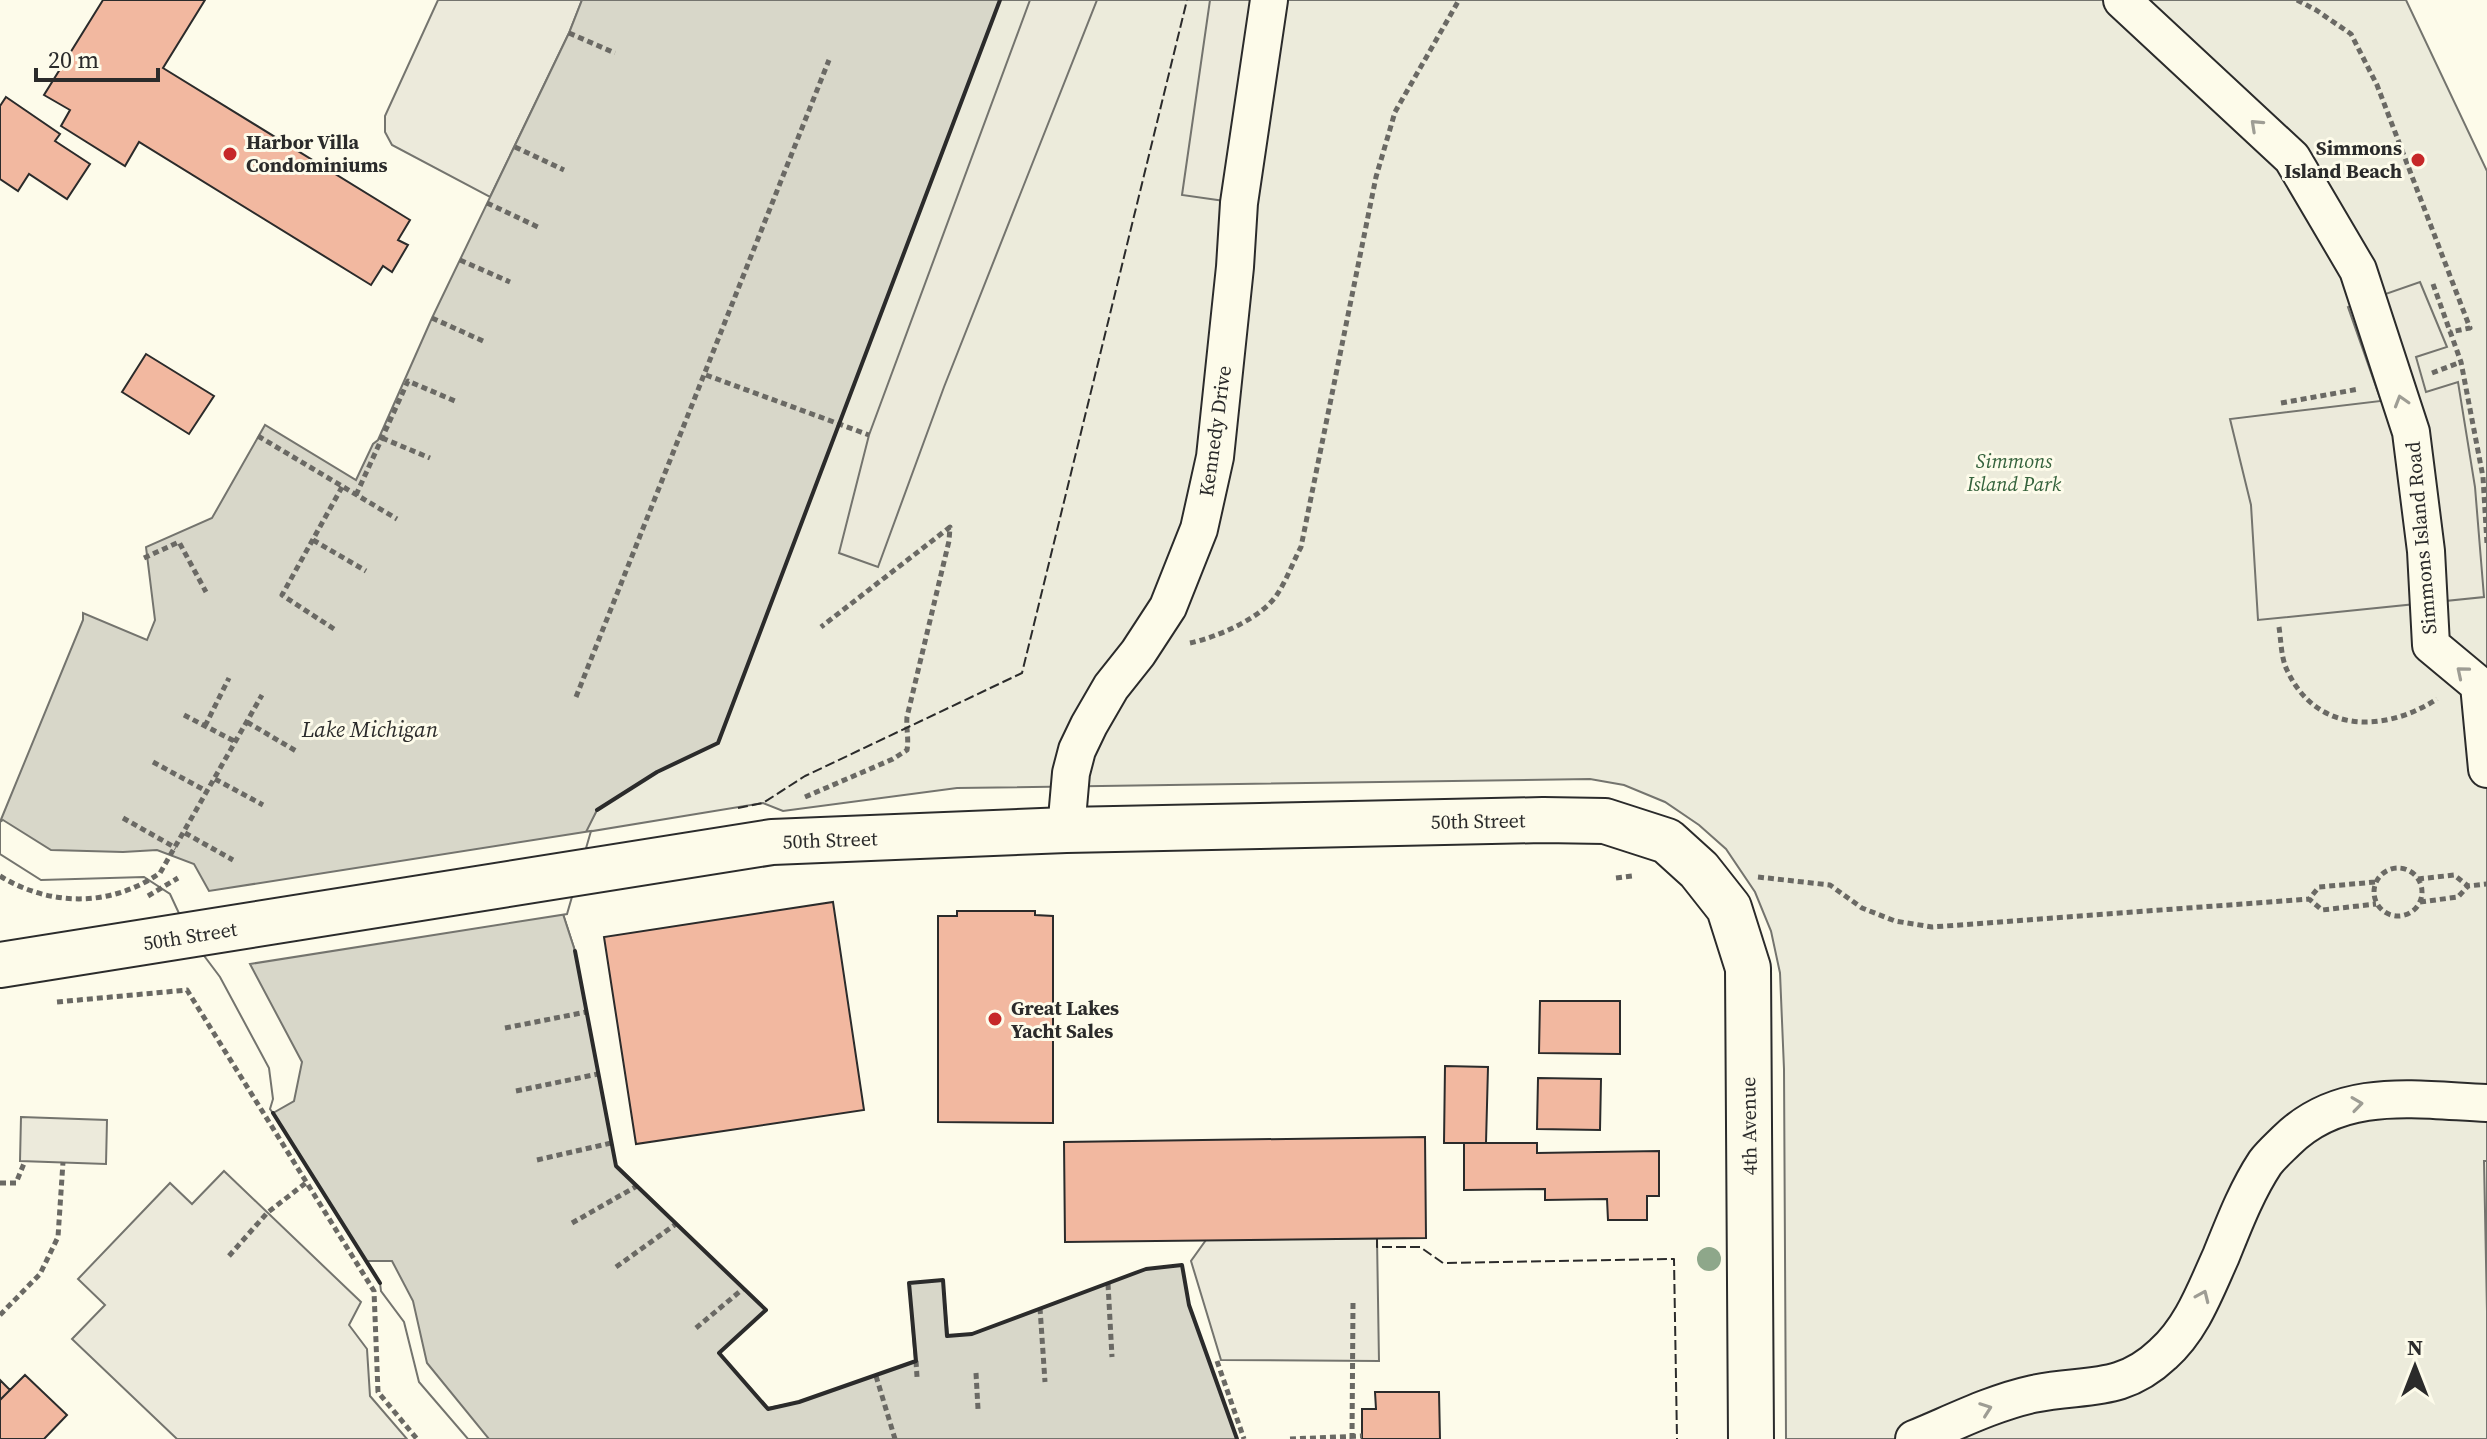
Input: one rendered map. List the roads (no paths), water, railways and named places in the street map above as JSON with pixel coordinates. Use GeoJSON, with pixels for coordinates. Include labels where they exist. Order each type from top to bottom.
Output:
{"type":"FeatureCollection","features":[{"type":"Feature","properties":{"kind":"street","name":"Kennedy Drive"},"geometry":{"type":"LineString","coordinates":[[1066,830],[1071,773],[1077,750],[1111,687],[1168,607],[1199,529],[1215,457],[1239,203],[1269,0]]}},
{"type":"Feature","properties":{"kind":"street","name":"Simmons Island Road"},"geometry":{"type":"LineString","coordinates":[[2122,0],[2292,158],[2358,270],[2411,432],[2426,551],[2431,645],[2479,685],[2487,769]]}},
{"type":"Feature","properties":{"kind":"street","name":"50th Street"},"geometry":{"type":"LineString","coordinates":[[12,963],[772,842],[1066,830],[1543,820],[1605,821],[1667,841]]}},
{"type":"Feature","properties":{"kind":"street","name":"4th Avenue"},"geometry":{"type":"LineString","coordinates":[[1667,841],[1699,870],[1729,908],[1748,968],[1751,1439]]}},
{"type":"Feature","properties":{"kind":"street"},"geometry":{"type":"LineString","coordinates":[[1914,1439],[1987,1409],[2034,1394],[2098,1386],[2132,1378],[2163,1355],[2190,1325],[2246,1197],[2267,1160],[2298,1130],[2339,1106],[2392,1099],[2487,1103]]}},
{"type":"Feature","properties":{"kind":"water","name":"Lake Michigan"},"geometry":{"type":"Polygon","coordinates":[[[582,0],[1000,0],[718,743],[657,772],[597,810],[586,832],[563,914],[575,951],[616,1165],[766,1310],[719,1353],[768,1408],[799,1402],[915,1361],[909,1283],[943,1280],[948,1336],[972,1334],[1146,1269],[1182,1265],[1189,1305],[1237,1439],[474,1439],[422,1380],[407,1320],[380,1283],[273,1113],[278,1099],[273,1067],[173,891],[145,873],[42,876],[0,822],[83,620],[83,613],[147,640],[155,620],[146,547],[212,518],[265,425],[356,480],[373,444],[378,440],[582,0]]]}},
{"type":"Feature","properties":{"kind":"place","name":"Harbor Villa Condominiums"},"geometry":{"type":"Point","coordinates":[230,154]}},
{"type":"Feature","properties":{"kind":"place","name":"Simmons Island Beach"},"geometry":{"type":"Point","coordinates":[2418,160]}},
{"type":"Feature","properties":{"kind":"place","name":"Great Lakes Yacht Sales"},"geometry":{"type":"Point","coordinates":[995,1019]}},
{"type":"Feature","properties":{"kind":"park label","name":"Simmons Island Park"},"geometry":{"type":"Point","coordinates":[2014,472]}}]}
